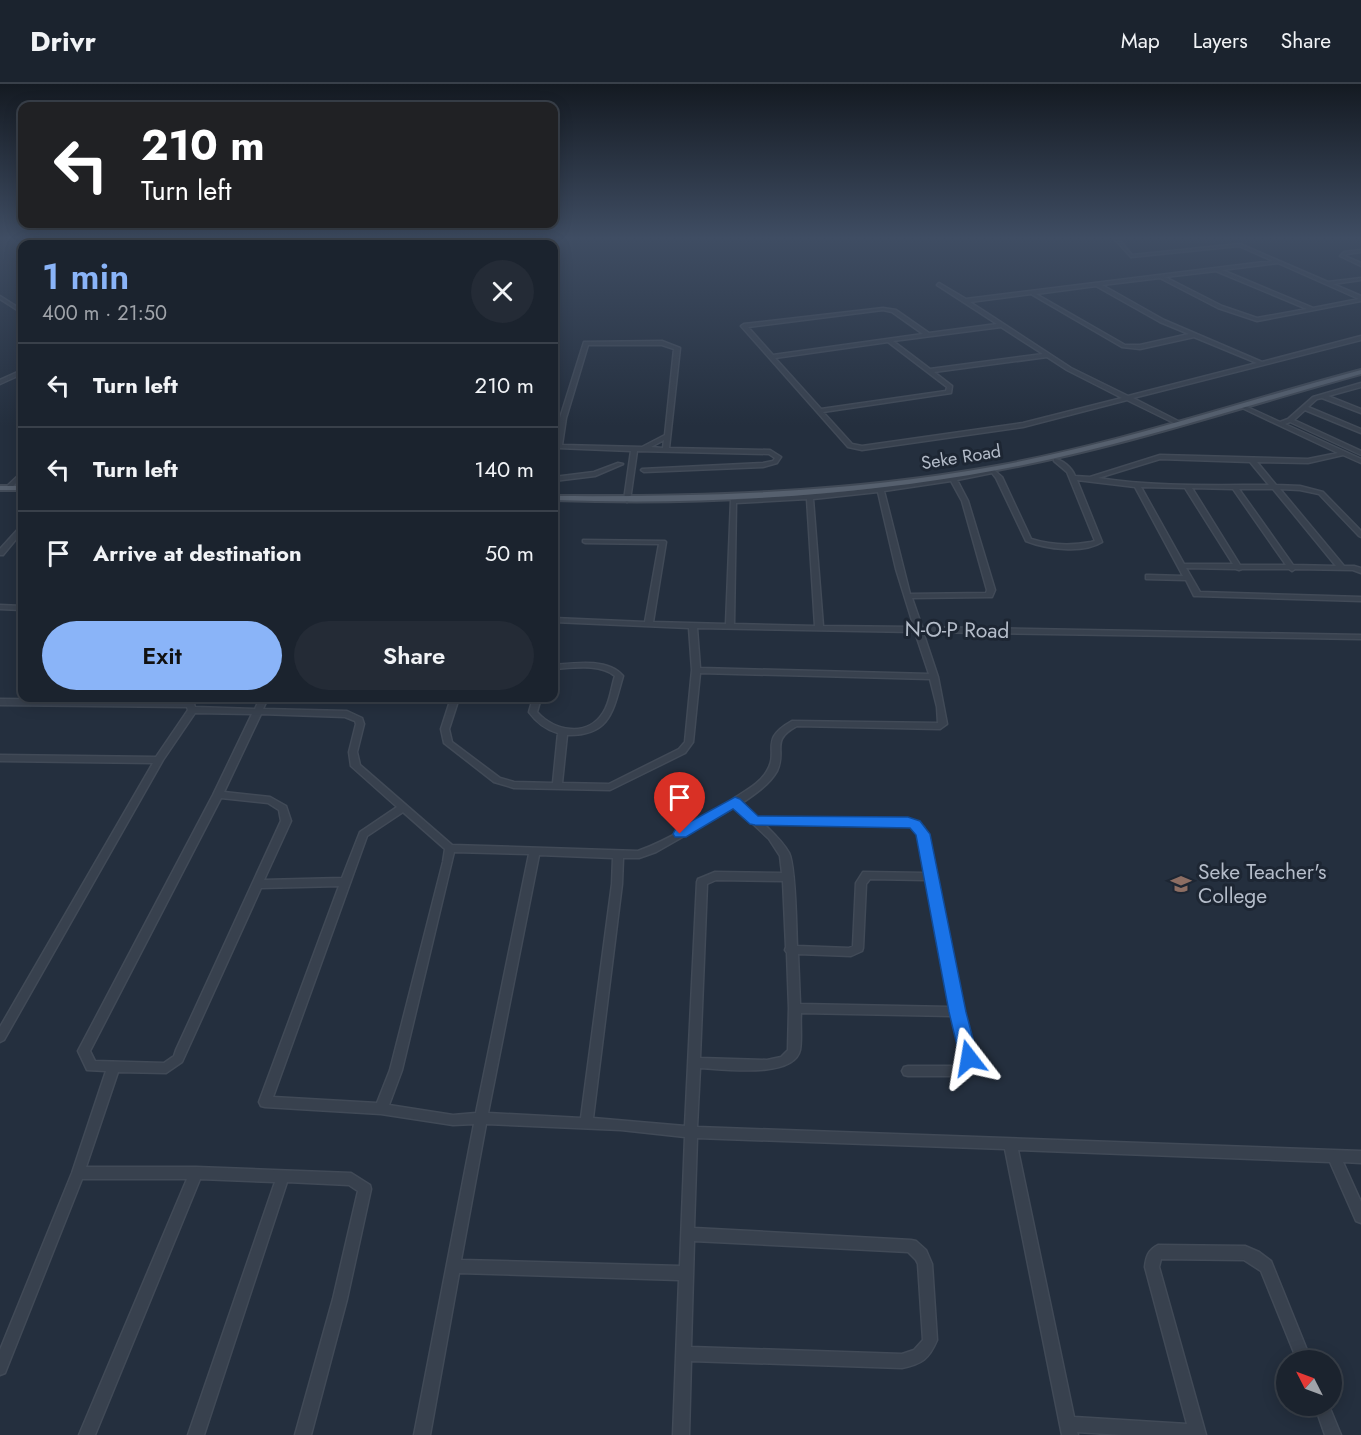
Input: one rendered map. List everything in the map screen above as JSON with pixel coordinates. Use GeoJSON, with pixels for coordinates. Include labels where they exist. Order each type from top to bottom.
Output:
{"type":"FeatureCollection","features":[{"type":"Feature","properties":{"kind":"main road","name":"Seke Road"},"geometry":{"type":"LineString","coordinates":[[558,498],[627,500],[773,493],[954,474],[1059,455],[1361,372]]}},
{"type":"Feature","properties":{"kind":"street"},"geometry":{"type":"LineString","coordinates":[[4,300],[18,309]]}},
{"type":"Feature","properties":{"kind":"street"},"geometry":{"type":"LineString","coordinates":[[965,301],[972,300]]}},
{"type":"Feature","properties":{"kind":"street"},"geometry":{"type":"LineString","coordinates":[[1044,300],[1124,346],[1140,347],[1194,335]]}},
{"type":"Feature","properties":{"kind":"street"},"geometry":{"type":"LineString","coordinates":[[1125,300],[1162,321],[1263,364]]}},
{"type":"Feature","properties":{"kind":"street"},"geometry":{"type":"LineString","coordinates":[[1206,300],[1257,320],[1356,300]]}},
{"type":"Feature","properties":{"kind":"street"},"geometry":{"type":"LineString","coordinates":[[1289,300],[1311,309]]}},
{"type":"Feature","properties":{"kind":"street"},"geometry":{"type":"LineString","coordinates":[[965,301],[1047,356],[1178,423]]}},
{"type":"Feature","properties":{"kind":"street"},"geometry":{"type":"LineString","coordinates":[[927,335],[894,311],[883,309],[744,326],[850,446],[862,448],[1023,425],[1361,338]]}},
{"type":"Feature","properties":{"kind":"street"},"geometry":{"type":"LineString","coordinates":[[772,357],[1002,325]]}},
{"type":"Feature","properties":{"kind":"street"},"geometry":{"type":"LineString","coordinates":[[820,411],[949,392],[950,387],[888,340]]}},
{"type":"Feature","properties":{"kind":"street"},"geometry":{"type":"LineString","coordinates":[[644,470],[763,465],[778,460],[775,453],[770,452],[637,451],[563,448],[558,444],[563,418],[586,343],[662,343],[677,348],[666,450]]}},
{"type":"Feature","properties":{"kind":"street"},"geometry":{"type":"LineString","coordinates":[[929,371],[1047,356]]}},
{"type":"Feature","properties":{"kind":"street"},"geometry":{"type":"LineString","coordinates":[[0,382],[18,374]]}},
{"type":"Feature","properties":{"kind":"street"},"geometry":{"type":"LineString","coordinates":[[1343,377],[1361,383]]}},
{"type":"Feature","properties":{"kind":"street"},"geometry":{"type":"LineString","coordinates":[[1280,424],[1290,420],[1315,398],[1361,383]]}},
{"type":"Feature","properties":{"kind":"street"},"geometry":{"type":"LineString","coordinates":[[1323,396],[1359,409]]}},
{"type":"Feature","properties":{"kind":"street"},"geometry":{"type":"LineString","coordinates":[[1241,406],[1361,461]]}},
{"type":"Feature","properties":{"kind":"street"},"geometry":{"type":"LineString","coordinates":[[1306,408],[1361,431]]}},
{"type":"Feature","properties":{"kind":"street"},"geometry":{"type":"LineString","coordinates":[[1290,420],[1361,453]]}},
{"type":"Feature","properties":{"kind":"street"},"geometry":{"type":"LineString","coordinates":[[627,500],[631,469],[637,451],[668,436]]}},
{"type":"Feature","properties":{"kind":"street"},"geometry":{"type":"LineString","coordinates":[[607,449],[621,464],[631,469]]}},
{"type":"Feature","properties":{"kind":"street"},"geometry":{"type":"LineString","coordinates":[[1072,478],[1094,478],[1160,457],[1308,461],[1345,453]]}},
{"type":"Feature","properties":{"kind":"street"},"geometry":{"type":"LineString","coordinates":[[730,626],[733,501],[810,497],[953,479],[993,471],[999,477],[1028,540],[1038,544],[1091,545],[1099,542],[1070,471],[1056,459]]}},
{"type":"Feature","properties":{"kind":"street"},"geometry":{"type":"LineString","coordinates":[[1252,460],[1342,568]]}},
{"type":"Feature","properties":{"kind":"street"},"geometry":{"type":"LineString","coordinates":[[558,479],[595,474],[621,464]]}},
{"type":"Feature","properties":{"kind":"street"},"geometry":{"type":"LineString","coordinates":[[4,488],[18,477]]}},
{"type":"Feature","properties":{"kind":"street"},"geometry":{"type":"LineString","coordinates":[[1094,478],[1107,483],[1137,485],[1276,487],[1322,493],[1361,535]]}},
{"type":"Feature","properties":{"kind":"street"},"geometry":{"type":"LineString","coordinates":[[907,596],[989,595],[991,590],[965,501],[953,479]]}},
{"type":"Feature","properties":{"kind":"street"},"geometry":{"type":"LineString","coordinates":[[1137,485],[1197,594],[1361,599]]}},
{"type":"Feature","properties":{"kind":"street"},"geometry":{"type":"LineString","coordinates":[[1187,486],[1239,568]]}},
{"type":"Feature","properties":{"kind":"street"},"geometry":{"type":"LineString","coordinates":[[1234,486],[1292,569]]}},
{"type":"Feature","properties":{"kind":"street"},"geometry":{"type":"LineString","coordinates":[[0,702],[192,704],[257,712],[347,714],[359,720],[360,724],[352,758],[356,766],[450,848],[639,855],[653,850],[735,802],[771,774],[779,731],[795,723],[940,726],[943,724],[934,677],[920,629],[907,596],[880,488]]}},
{"type":"Feature","properties":{"kind":"street"},"geometry":{"type":"LineString","coordinates":[[810,497],[819,627]]}},
{"type":"Feature","properties":{"kind":"street"},"geometry":{"type":"LineString","coordinates":[[0,553],[18,533]]}},
{"type":"Feature","properties":{"kind":"street"},"geometry":{"type":"LineString","coordinates":[[585,542],[663,542],[649,623]]}},
{"type":"Feature","properties":{"kind":"street"},"geometry":{"type":"LineString","coordinates":[[1181,566],[1342,568],[1361,571]]}},
{"type":"Feature","properties":{"kind":"street"},"geometry":{"type":"LineString","coordinates":[[1149,577],[1187,578]]}},
{"type":"Feature","properties":{"kind":"street"},"geometry":{"type":"LineString","coordinates":[[0,607],[18,608]]}},
{"type":"Feature","properties":{"kind":"street","name":"N-O-P Road"},"geometry":{"type":"LineString","coordinates":[[558,620],[693,626],[1361,637]]}},
{"type":"Feature","properties":{"kind":"street"},"geometry":{"type":"LineString","coordinates":[[454,702],[445,735],[455,749],[504,784],[602,787],[617,785],[682,751],[691,738],[696,670],[693,626]]}},
{"type":"Feature","properties":{"kind":"street"},"geometry":{"type":"LineString","coordinates":[[536,702],[533,712],[537,718],[549,727],[564,732],[583,731],[603,720],[610,709],[619,676],[616,670],[607,667],[558,667]]}},
{"type":"Feature","properties":{"kind":"street"},"geometry":{"type":"LineString","coordinates":[[696,670],[934,677]]}},
{"type":"Feature","properties":{"kind":"street"},"geometry":{"type":"LineString","coordinates":[[218,795],[270,800],[283,808],[286,821],[178,1059],[166,1068],[91,1066],[84,1051],[218,795],[262,702]]}},
{"type":"Feature","properties":{"kind":"street"},"geometry":{"type":"LineString","coordinates":[[0,1037],[192,704]]}},
{"type":"Feature","properties":{"kind":"street"},"geometry":{"type":"LineString","coordinates":[[557,786],[564,732]]}},
{"type":"Feature","properties":{"kind":"street"},"geometry":{"type":"LineString","coordinates":[[0,758],[159,760]]}},
{"type":"Feature","properties":{"kind":"street"},"geometry":{"type":"LineString","coordinates":[[694,1063],[767,1065],[784,1061],[794,1051],[795,1008],[785,855],[772,837],[735,802]]}},
{"type":"Feature","properties":{"kind":"street"},"geometry":{"type":"LineString","coordinates":[[402,808],[363,834],[265,1102],[381,1110],[453,1120],[481,1118],[691,1132],[1011,1146],[1361,1157]]}},
{"type":"Feature","properties":{"kind":"street"},"geometry":{"type":"LineString","coordinates":[[755,820],[908,822],[921,830],[957,1012],[969,1058],[965,1070],[908,1071]]}},
{"type":"Feature","properties":{"kind":"street"},"geometry":{"type":"LineString","coordinates":[[381,1110],[396,1070],[450,848]]}},
{"type":"Feature","properties":{"kind":"street"},"geometry":{"type":"LineString","coordinates":[[422,1435],[481,1118],[535,851]]}},
{"type":"Feature","properties":{"kind":"street"},"geometry":{"type":"LineString","coordinates":[[586,1124],[617,884],[618,855]]}},
{"type":"Feature","properties":{"kind":"street"},"geometry":{"type":"LineString","coordinates":[[790,950],[855,950],[859,945],[861,883],[867,875],[932,877]]}},
{"type":"Feature","properties":{"kind":"street"},"geometry":{"type":"LineString","coordinates":[[681,1435],[702,882],[716,876],[788,877]]}},
{"type":"Feature","properties":{"kind":"street"},"geometry":{"type":"LineString","coordinates":[[259,884],[344,882]]}},
{"type":"Feature","properties":{"kind":"street"},"geometry":{"type":"LineString","coordinates":[[795,1008],[957,1012]]}},
{"type":"Feature","properties":{"kind":"street"},"geometry":{"type":"LineString","coordinates":[[0,1368],[78,1173],[113,1068]]}},
{"type":"Feature","properties":{"kind":"street"},"geometry":{"type":"LineString","coordinates":[[1011,1146],[1069,1429],[1198,1434],[1152,1267],[1153,1257],[1158,1252],[1245,1253],[1259,1260],[1266,1266],[1300,1350]]}},
{"type":"Feature","properties":{"kind":"street"},"geometry":{"type":"LineString","coordinates":[[1334,1157],[1361,1217]]}},
{"type":"Feature","properties":{"kind":"street"},"geometry":{"type":"LineString","coordinates":[[78,1173],[196,1173],[351,1179],[365,1189],[340,1299],[303,1435]]}},
{"type":"Feature","properties":{"kind":"street"},"geometry":{"type":"LineString","coordinates":[[87,1435],[196,1173]]}},
{"type":"Feature","properties":{"kind":"street"},"geometry":{"type":"LineString","coordinates":[[196,1435],[283,1176]]}},
{"type":"Feature","properties":{"kind":"street"},"geometry":{"type":"LineString","coordinates":[[683,1354],[902,1360],[921,1356],[930,1340],[925,1264],[921,1255],[911,1246],[689,1234]]}},
{"type":"Feature","properties":{"kind":"street"},"geometry":{"type":"LineString","coordinates":[[455,1266],[686,1273]]}},
{"type":"Feature","properties":{"kind":"street"},"geometry":{"type":"LineString","coordinates":[[1326,1416],[1334,1435]]}},
{"type":"Feature","properties":{"kind":"place","name":"Seke Teacher's College"},"geometry":{"type":"Point","coordinates":[1181,884]}},
{"type":"Feature","properties":{"kind":"route"},"geometry":{"type":"LineString","coordinates":[[680,834],[735,802],[755,820],[908,822],[915,825],[923,834],[957,1012],[969,1058]]}}]}
